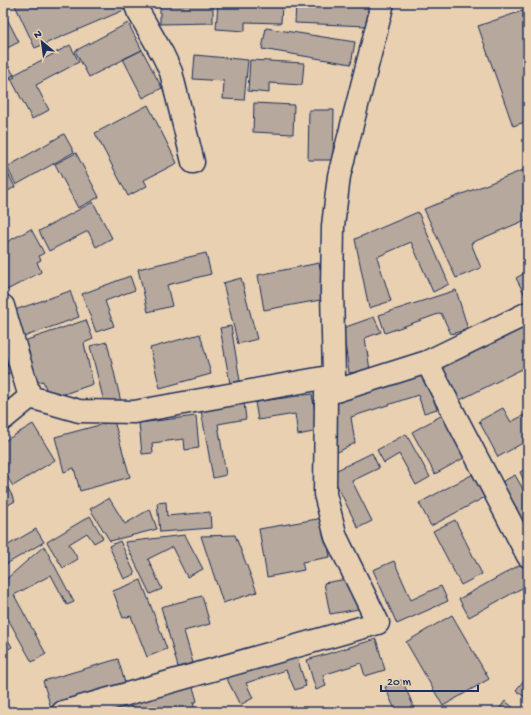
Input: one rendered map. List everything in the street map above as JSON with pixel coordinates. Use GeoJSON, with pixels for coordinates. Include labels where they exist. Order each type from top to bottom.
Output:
{"type":"FeatureCollection","features":[{"type":"Feature","properties":{"kind":"street"},"geometry":{"type":"LineString","coordinates":[[135,3],[171,72],[193,162]]}},
{"type":"Feature","properties":{"kind":"street"},"geometry":{"type":"LineString","coordinates":[[63,712],[378,623],[336,538],[325,494],[330,385],[333,226],[339,176],[383,3]]}},
{"type":"Feature","properties":{"kind":"street"},"geometry":{"type":"LineString","coordinates":[[3,306],[30,397]]}},
{"type":"Feature","properties":{"kind":"street"},"geometry":{"type":"LineString","coordinates":[[30,397],[79,411],[134,412],[330,385],[427,362],[528,312]]}},
{"type":"Feature","properties":{"kind":"street"},"geometry":{"type":"LineString","coordinates":[[427,362],[528,556]]}},
{"type":"Feature","properties":{"kind":"street"},"geometry":{"type":"LineString","coordinates":[[3,419],[30,397]]}},
{"type":"Feature","properties":{"kind":"building"},"geometry":{"type":"Polygon","coordinates":[[[14,3],[121,3],[124,10],[35,48],[14,3]]]}},
{"type":"Feature","properties":{"kind":"building"},"geometry":{"type":"Polygon","coordinates":[[[160,3],[213,3],[213,23],[160,24],[160,3]]]}},
{"type":"Feature","properties":{"kind":"building"},"geometry":{"type":"Polygon","coordinates":[[[218,3],[282,3],[281,23],[245,22],[245,31],[216,29],[218,3]]]}},
{"type":"Feature","properties":{"kind":"building"},"geometry":{"type":"Polygon","coordinates":[[[296,3],[368,3],[367,26],[295,23],[296,3]]]}},
{"type":"Feature","properties":{"kind":"building"},"geometry":{"type":"Polygon","coordinates":[[[528,9],[528,121],[513,126],[478,26],[528,9]]]}},
{"type":"Feature","properties":{"kind":"building"},"geometry":{"type":"Polygon","coordinates":[[[3,11],[19,42],[3,50],[3,11]]]}},
{"type":"Feature","properties":{"kind":"building"},"geometry":{"type":"Polygon","coordinates":[[[128,23],[142,50],[89,77],[75,51],[128,23]]]}},
{"type":"Feature","properties":{"kind":"building"},"geometry":{"type":"Polygon","coordinates":[[[266,28],[355,42],[351,64],[262,49],[266,28]]]}},
{"type":"Feature","properties":{"kind":"building"},"geometry":{"type":"Polygon","coordinates":[[[70,45],[79,62],[36,85],[49,110],[32,119],[10,77],[70,45]]]}},
{"type":"Feature","properties":{"kind":"building"},"geometry":{"type":"Polygon","coordinates":[[[142,50],[162,88],[143,98],[123,59],[142,50]]]}},
{"type":"Feature","properties":{"kind":"building"},"geometry":{"type":"Polygon","coordinates":[[[195,55],[248,60],[244,100],[223,99],[224,81],[193,79],[195,55]]]}},
{"type":"Feature","properties":{"kind":"building"},"geometry":{"type":"Polygon","coordinates":[[[4,58],[15,77],[3,83],[3,59],[4,58]]]}},
{"type":"Feature","properties":{"kind":"building"},"geometry":{"type":"Polygon","coordinates":[[[250,60],[304,63],[302,85],[269,83],[269,93],[248,91],[250,60]]]}},
{"type":"Feature","properties":{"kind":"building"},"geometry":{"type":"Polygon","coordinates":[[[254,103],[294,105],[293,134],[253,132],[254,103]]]}},
{"type":"Feature","properties":{"kind":"building"},"geometry":{"type":"Polygon","coordinates":[[[148,105],[177,163],[144,180],[147,186],[128,196],[95,133],[148,105]]]}},
{"type":"Feature","properties":{"kind":"building"},"geometry":{"type":"Polygon","coordinates":[[[309,110],[334,110],[333,160],[308,160],[309,110]]]}},
{"type":"Feature","properties":{"kind":"building"},"geometry":{"type":"Polygon","coordinates":[[[64,134],[74,152],[16,185],[7,167],[64,134]]]}},
{"type":"Feature","properties":{"kind":"building"},"geometry":{"type":"Polygon","coordinates":[[[76,153],[99,197],[78,208],[55,164],[76,153]]]}},
{"type":"Feature","properties":{"kind":"building"},"geometry":{"type":"Polygon","coordinates":[[[5,168],[15,187],[3,194],[3,169],[5,168]]]}},
{"type":"Feature","properties":{"kind":"building"},"geometry":{"type":"Polygon","coordinates":[[[526,169],[528,174],[528,219],[471,243],[481,268],[456,278],[424,209],[526,169]]]}},
{"type":"Feature","properties":{"kind":"building"},"geometry":{"type":"Polygon","coordinates":[[[93,202],[112,238],[96,247],[88,231],[49,251],[39,231],[93,202]]]}},
{"type":"Feature","properties":{"kind":"building"},"geometry":{"type":"Polygon","coordinates":[[[418,212],[449,284],[433,292],[411,242],[377,257],[391,301],[369,308],[355,239],[418,212]]]}},
{"type":"Feature","properties":{"kind":"building"},"geometry":{"type":"Polygon","coordinates":[[[31,229],[44,253],[39,256],[41,260],[37,262],[41,272],[7,290],[3,282],[3,244],[31,229]]]}},
{"type":"Feature","properties":{"kind":"building"},"geometry":{"type":"Polygon","coordinates":[[[206,253],[211,274],[167,285],[172,306],[148,312],[138,269],[206,253]]]}},
{"type":"Feature","properties":{"kind":"building"},"geometry":{"type":"Polygon","coordinates":[[[319,263],[326,299],[264,310],[258,275],[319,263]]]}},
{"type":"Feature","properties":{"kind":"building"},"geometry":{"type":"Polygon","coordinates":[[[528,271],[528,298],[527,299],[516,278],[528,271]]]}},
{"type":"Feature","properties":{"kind":"building"},"geometry":{"type":"Polygon","coordinates":[[[130,276],[135,290],[105,301],[114,326],[96,332],[82,294],[130,276]]]}},
{"type":"Feature","properties":{"kind":"building"},"geometry":{"type":"Polygon","coordinates":[[[241,278],[257,339],[238,344],[223,283],[241,278]]]}},
{"type":"Feature","properties":{"kind":"building"},"geometry":{"type":"Polygon","coordinates":[[[456,290],[468,329],[451,334],[441,313],[385,333],[379,315],[456,290]]]}},
{"type":"Feature","properties":{"kind":"building"},"geometry":{"type":"Polygon","coordinates":[[[70,291],[79,317],[18,339],[9,312],[70,291]]]}},
{"type":"Feature","properties":{"kind":"building"},"geometry":{"type":"Polygon","coordinates":[[[374,317],[381,332],[365,338],[370,370],[349,373],[343,328],[374,317]]]}},
{"type":"Feature","properties":{"kind":"building"},"geometry":{"type":"Polygon","coordinates":[[[86,320],[93,339],[84,343],[93,384],[50,399],[43,381],[35,383],[21,342],[86,320]]]}},
{"type":"Feature","properties":{"kind":"building"},"geometry":{"type":"Polygon","coordinates":[[[528,324],[528,366],[454,403],[437,370],[528,324]]]}},
{"type":"Feature","properties":{"kind":"building"},"geometry":{"type":"Polygon","coordinates":[[[231,326],[241,387],[231,389],[220,328],[231,326]]]}},
{"type":"Feature","properties":{"kind":"building"},"geometry":{"type":"Polygon","coordinates":[[[200,334],[211,374],[160,388],[150,348],[200,334]]]}},
{"type":"Feature","properties":{"kind":"building"},"geometry":{"type":"Polygon","coordinates":[[[107,342],[121,402],[105,406],[90,346],[107,342]]]}},
{"type":"Feature","properties":{"kind":"building"},"geometry":{"type":"Polygon","coordinates":[[[3,357],[11,372],[3,377],[3,357]]]}},
{"type":"Feature","properties":{"kind":"building"},"geometry":{"type":"Polygon","coordinates":[[[424,372],[437,409],[424,413],[418,395],[351,417],[355,443],[336,453],[337,403],[424,372]]]}},
{"type":"Feature","properties":{"kind":"building"},"geometry":{"type":"Polygon","coordinates":[[[312,394],[318,431],[298,435],[295,414],[258,420],[255,402],[312,394]]]}},
{"type":"Feature","properties":{"kind":"building"},"geometry":{"type":"Polygon","coordinates":[[[244,403],[246,419],[218,424],[226,475],[213,478],[201,410],[244,403]]]}},
{"type":"Feature","properties":{"kind":"building"},"geometry":{"type":"Polygon","coordinates":[[[503,408],[511,422],[528,413],[528,440],[498,457],[479,421],[503,408]]]}},
{"type":"Feature","properties":{"kind":"building"},"geometry":{"type":"Polygon","coordinates":[[[448,412],[471,454],[435,474],[412,432],[448,412]]]}},
{"type":"Feature","properties":{"kind":"building"},"geometry":{"type":"Polygon","coordinates":[[[196,416],[199,448],[185,450],[184,439],[152,443],[153,453],[142,454],[139,423],[196,416]]]}},
{"type":"Feature","properties":{"kind":"building"},"geometry":{"type":"Polygon","coordinates":[[[114,421],[130,477],[80,491],[74,468],[64,472],[55,437],[114,421]]]}},
{"type":"Feature","properties":{"kind":"building"},"geometry":{"type":"Polygon","coordinates":[[[33,424],[55,460],[13,486],[3,470],[3,442],[33,424]]]}},
{"type":"Feature","properties":{"kind":"building"},"geometry":{"type":"Polygon","coordinates":[[[406,434],[430,477],[416,485],[399,454],[384,463],[377,450],[406,434]]]}},
{"type":"Feature","properties":{"kind":"building"},"geometry":{"type":"Polygon","coordinates":[[[372,453],[379,468],[352,481],[372,521],[358,528],[331,473],[372,453]]]}},
{"type":"Feature","properties":{"kind":"building"},"geometry":{"type":"Polygon","coordinates":[[[528,468],[528,489],[520,472],[528,468]]]}},
{"type":"Feature","properties":{"kind":"building"},"geometry":{"type":"Polygon","coordinates":[[[477,472],[489,495],[431,526],[419,503],[477,472]]]}},
{"type":"Feature","properties":{"kind":"building"},"geometry":{"type":"Polygon","coordinates":[[[515,475],[528,498],[528,537],[498,484],[515,475]]]}},
{"type":"Feature","properties":{"kind":"building"},"geometry":{"type":"Polygon","coordinates":[[[3,479],[15,501],[3,508],[3,479]]]}},
{"type":"Feature","properties":{"kind":"building"},"geometry":{"type":"Polygon","coordinates":[[[109,498],[125,524],[150,509],[157,529],[110,541],[90,509],[109,498]]]}},
{"type":"Feature","properties":{"kind":"building"},"geometry":{"type":"Polygon","coordinates":[[[166,502],[167,516],[210,512],[211,528],[160,532],[157,503],[166,502]]]}},
{"type":"Feature","properties":{"kind":"building"},"geometry":{"type":"Polygon","coordinates":[[[90,516],[103,538],[94,543],[87,533],[69,544],[78,559],[63,568],[47,542],[90,516]]]}},
{"type":"Feature","properties":{"kind":"building"},"geometry":{"type":"Polygon","coordinates":[[[323,518],[330,557],[302,562],[304,570],[267,577],[259,529],[323,518]]]}},
{"type":"Feature","properties":{"kind":"building"},"geometry":{"type":"Polygon","coordinates":[[[455,520],[482,574],[461,585],[433,531],[455,520]]]}},
{"type":"Feature","properties":{"kind":"building"},"geometry":{"type":"Polygon","coordinates":[[[36,529],[44,542],[3,566],[3,548],[36,529]]]}},
{"type":"Feature","properties":{"kind":"building"},"geometry":{"type":"Polygon","coordinates":[[[185,535],[203,569],[187,577],[172,547],[148,559],[162,589],[150,594],[125,542],[185,535]]]}},
{"type":"Feature","properties":{"kind":"building"},"geometry":{"type":"Polygon","coordinates":[[[235,535],[257,592],[223,603],[201,536],[235,535]]]}},
{"type":"Feature","properties":{"kind":"building"},"geometry":{"type":"Polygon","coordinates":[[[120,541],[135,574],[124,579],[109,546],[120,541]]]}},
{"type":"Feature","properties":{"kind":"building"},"geometry":{"type":"Polygon","coordinates":[[[44,546],[74,602],[67,605],[51,575],[14,595],[46,654],[32,662],[3,610],[3,582],[44,546]]]}},
{"type":"Feature","properties":{"kind":"building"},"geometry":{"type":"Polygon","coordinates":[[[394,561],[411,600],[441,586],[448,601],[397,624],[373,570],[394,561]]]}},
{"type":"Feature","properties":{"kind":"building"},"geometry":{"type":"Polygon","coordinates":[[[525,562],[528,568],[528,599],[522,588],[469,617],[459,599],[525,562]]]}},
{"type":"Feature","properties":{"kind":"building"},"geometry":{"type":"Polygon","coordinates":[[[353,578],[359,609],[330,614],[324,583],[353,578]]]}},
{"type":"Feature","properties":{"kind":"building"},"geometry":{"type":"Polygon","coordinates":[[[141,580],[167,649],[147,657],[131,616],[123,618],[113,591],[141,580]]]}},
{"type":"Feature","properties":{"kind":"building"},"geometry":{"type":"Polygon","coordinates":[[[202,596],[210,624],[184,631],[193,663],[178,667],[161,607],[202,596]]]}},
{"type":"Feature","properties":{"kind":"building"},"geometry":{"type":"Polygon","coordinates":[[[452,615],[489,679],[443,706],[406,642],[452,615]]]}},
{"type":"Feature","properties":{"kind":"building"},"geometry":{"type":"Polygon","coordinates":[[[3,631],[12,647],[3,652],[3,631]]]}},
{"type":"Feature","properties":{"kind":"building"},"geometry":{"type":"Polygon","coordinates":[[[376,639],[385,670],[365,676],[361,663],[323,675],[326,686],[316,690],[307,660],[376,639]]]}},
{"type":"Feature","properties":{"kind":"building"},"geometry":{"type":"Polygon","coordinates":[[[294,648],[306,686],[295,690],[286,670],[246,683],[253,698],[240,705],[223,671],[294,648]]]}},
{"type":"Feature","properties":{"kind":"building"},"geometry":{"type":"Polygon","coordinates":[[[118,659],[126,686],[51,708],[43,681],[118,659]]]}},
{"type":"Feature","properties":{"kind":"building"},"geometry":{"type":"Polygon","coordinates":[[[528,675],[528,700],[516,690],[528,675]]]}},
{"type":"Feature","properties":{"kind":"building"},"geometry":{"type":"Polygon","coordinates":[[[190,677],[197,701],[193,703],[196,712],[134,712],[126,699],[190,677]]]}},
{"type":"Feature","properties":{"kind":"building"},"geometry":{"type":"Polygon","coordinates":[[[402,680],[416,712],[396,712],[385,687],[402,680]]]}},
{"type":"Feature","properties":{"kind":"building"},"geometry":{"type":"Polygon","coordinates":[[[121,700],[125,712],[87,712],[121,700]]]}},
{"type":"Feature","properties":{"kind":"building"},"geometry":{"type":"Polygon","coordinates":[[[505,701],[519,712],[497,712],[505,701]]]}}]}
